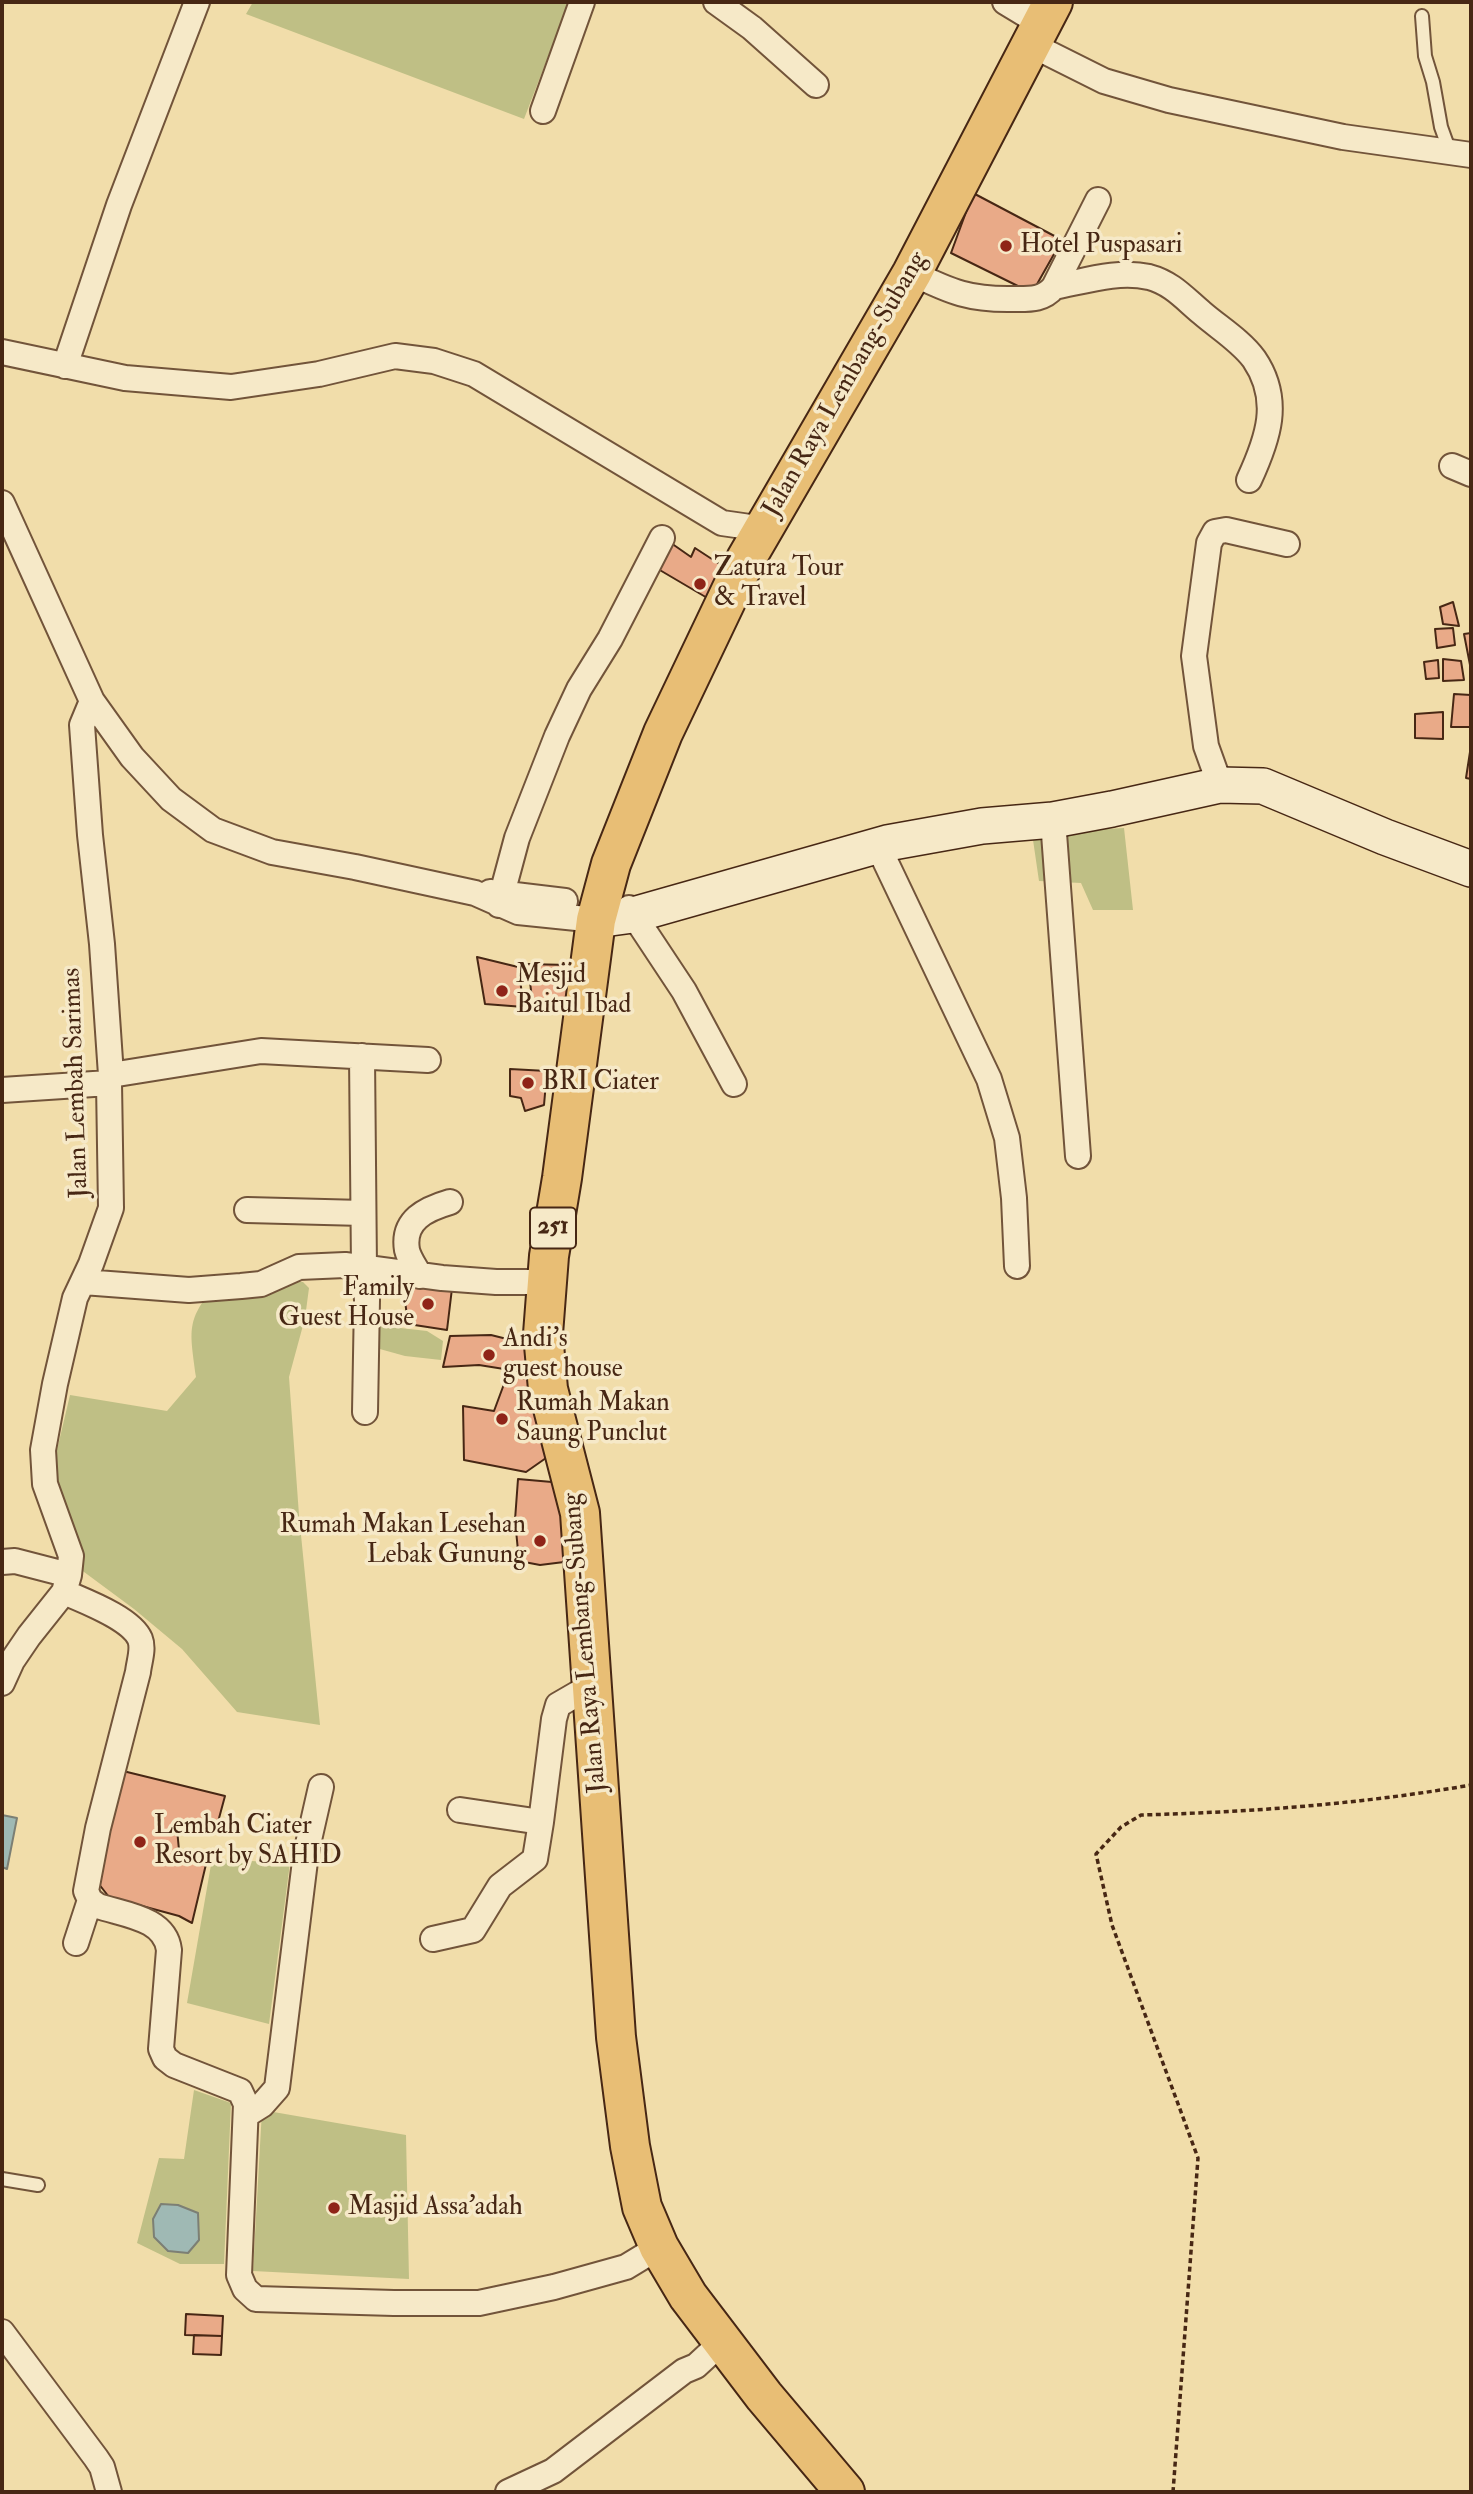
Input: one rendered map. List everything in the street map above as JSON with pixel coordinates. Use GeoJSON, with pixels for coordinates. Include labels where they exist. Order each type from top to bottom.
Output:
{"type":"FeatureCollection","features":[{"type":"Feature","properties":{"kind":"main road","name":"Jalan Raya Lembang-Subang"},"geometry":{"type":"LineString","coordinates":[[845,2492],[764,2396],[688,2296],[659,2247],[642,2207],[630,2146],[616,2037],[580,1513],[548,1389],[544,1334],[549,1256],[562,1178],[620,912],[611,864],[663,733],[755,544],[912,273],[1043,24]]}},
{"type":"Feature","properties":{"kind":"street"},"geometry":{"type":"LineString","coordinates":[[65,366],[119,205],[197,2]]}},
{"type":"Feature","properties":{"kind":"street"},"geometry":{"type":"LineString","coordinates":[[543,111],[582,2]]}},
{"type":"Feature","properties":{"kind":"street"},"geometry":{"type":"LineString","coordinates":[[716,2],[752,28],[816,85]]}},
{"type":"Feature","properties":{"kind":"street"},"geometry":{"type":"LineString","coordinates":[[1005,2],[1043,24],[1104,81],[1169,100],[1343,137],[1461,154]]}},
{"type":"Feature","properties":{"kind":"street"},"geometry":{"type":"LineString","coordinates":[[912,273],[948,291],[984,300],[1034,299],[1047,295],[1054,287],[1098,200]]}},
{"type":"Feature","properties":{"kind":"street"},"geometry":{"type":"LineString","coordinates":[[1054,287],[1130,274],[1153,278],[1181,292],[1253,358],[1268,385],[1271,411],[1262,452],[1249,480]]}},
{"type":"Feature","properties":{"kind":"street"},"geometry":{"type":"LineString","coordinates":[[2,352],[125,379],[231,387],[319,373],[395,356],[435,360],[474,373],[755,544]]}},
{"type":"Feature","properties":{"kind":"street"},"geometry":{"type":"LineString","coordinates":[[2,503],[92,701],[132,757],[171,799],[213,830],[272,852],[500,898],[518,912],[620,912],[878,846],[982,826],[1053,820],[1220,785],[1264,786],[1385,837],[1471,869]]}},
{"type":"Feature","properties":{"kind":"street"},"geometry":{"type":"LineString","coordinates":[[1220,785],[1206,746],[1194,656],[1209,543],[1215,532],[1226,530],[1287,544]]}},
{"type":"Feature","properties":{"kind":"street"},"geometry":{"type":"LineString","coordinates":[[500,898],[517,838],[562,724],[662,538]]}},
{"type":"Feature","properties":{"kind":"street","name":"Jalan Lembah Sarimas"},"geometry":{"type":"LineString","coordinates":[[66,1584],[71,1556],[45,1484],[43,1450],[57,1372],[75,1298],[111,1208],[110,1079],[102,944],[82,725],[92,701]]}},
{"type":"Feature","properties":{"kind":"street"},"geometry":{"type":"LineString","coordinates":[[1053,820],[1078,1156]]}},
{"type":"Feature","properties":{"kind":"street"},"geometry":{"type":"LineString","coordinates":[[878,846],[989,1079],[1007,1138],[1014,1198],[1017,1266]]}},
{"type":"Feature","properties":{"kind":"street"},"geometry":{"type":"LineString","coordinates":[[620,912],[684,991],[734,1084]]}},
{"type":"Feature","properties":{"kind":"street"},"geometry":{"type":"LineString","coordinates":[[2,1090],[110,1079],[261,1051],[428,1060]]}},
{"type":"Feature","properties":{"kind":"street"},"geometry":{"type":"LineString","coordinates":[[362,1056],[364,1268],[367,1300],[365,1412]]}},
{"type":"Feature","properties":{"kind":"street"},"geometry":{"type":"LineString","coordinates":[[420,1276],[407,1252],[408,1232],[415,1219],[430,1208],[450,1202]]}},
{"type":"Feature","properties":{"kind":"street"},"geometry":{"type":"LineString","coordinates":[[247,1210],[363,1213]]}},
{"type":"Feature","properties":{"kind":"street"},"geometry":{"type":"LineString","coordinates":[[83,1282],[189,1290],[261,1284],[299,1267],[345,1265],[420,1276],[496,1282],[548,1282]]}},
{"type":"Feature","properties":{"kind":"street"},"geometry":{"type":"LineString","coordinates":[[2,1562],[15,1561],[66,1584],[93,1605],[132,1629],[139,1637],[142,1646],[138,1672],[98,1828],[86,1891],[90,1900],[98,1906],[155,1924],[162,1930],[169,1950],[161,2049],[174,2065],[240,2091],[246,2104],[239,2275],[245,2288],[256,2298],[480,2303],[554,2287],[626,2267],[659,2247]]}},
{"type":"Feature","properties":{"kind":"street"},"geometry":{"type":"LineString","coordinates":[[2,1683],[12,1661],[66,1584]]}},
{"type":"Feature","properties":{"kind":"street"},"geometry":{"type":"LineString","coordinates":[[433,1939],[473,1930],[500,1886],[535,1859],[548,1756],[558,1705],[577,1694],[594,1692]]}},
{"type":"Feature","properties":{"kind":"street"},"geometry":{"type":"LineString","coordinates":[[246,2115],[262,2105],[277,2088],[306,1853],[321,1787]]}},
{"type":"Feature","properties":{"kind":"street"},"geometry":{"type":"LineString","coordinates":[[460,1810],[541,1822]]}},
{"type":"Feature","properties":{"kind":"street"},"geometry":{"type":"LineString","coordinates":[[76,1942],[90,1900]]}},
{"type":"Feature","properties":{"kind":"street"},"geometry":{"type":"LineString","coordinates":[[2,2332],[102,2467],[108,2492]]}},
{"type":"Feature","properties":{"kind":"street"},"geometry":{"type":"LineString","coordinates":[[508,2492],[553,2471],[684,2371],[696,2365],[722,2342]]}},
{"type":"Feature","properties":{"kind":"lane"},"geometry":{"type":"LineString","coordinates":[[1422,16],[1424,56],[1433,82],[1441,127],[1461,154]]}},
{"type":"Feature","properties":{"kind":"lane"},"geometry":{"type":"LineString","coordinates":[[2,2179],[38,2185]]}},
{"type":"Feature","properties":{"kind":"path"},"geometry":{"type":"LineString","coordinates":[[1173,2492],[1198,2158],[1112,1925],[1096,1854],[1121,1827],[1141,1815],[1305,1807],[1428,1793],[1471,1785]]}},
{"type":"Feature","properties":{"kind":"green space"},"geometry":{"type":"Polygon","coordinates":[[[253,2],[569,2],[524,119],[246,14],[253,2]]]}},
{"type":"Feature","properties":{"kind":"green space"},"geometry":{"type":"Polygon","coordinates":[[[1124,828],[1133,910],[1093,910],[1081,883],[1039,881],[1032,833],[1124,828]]]}},
{"type":"Feature","properties":{"kind":"green space"},"geometry":{"type":"Polygon","coordinates":[[[218,1282],[303,1282],[309,1288],[305,1318],[289,1377],[299,1515],[320,1725],[237,1712],[182,1649],[76,1566],[52,1471],[70,1395],[167,1411],[196,1377],[192,1326],[207,1295],[218,1282]]]}},
{"type":"Feature","properties":{"kind":"green space"},"geometry":{"type":"Polygon","coordinates":[[[374,1325],[427,1331],[443,1341],[441,1360],[405,1356],[369,1346],[374,1325]]]}},
{"type":"Feature","properties":{"kind":"green space"},"geometry":{"type":"Polygon","coordinates":[[[212,1859],[290,1863],[269,2024],[187,2003],[212,1859]]]}},
{"type":"Feature","properties":{"kind":"green space"},"geometry":{"type":"Polygon","coordinates":[[[194,2090],[231,2103],[224,2264],[180,2264],[137,2243],[159,2158],[184,2159],[194,2090]]]}},
{"type":"Feature","properties":{"kind":"green space"},"geometry":{"type":"Polygon","coordinates":[[[262,2110],[406,2135],[409,2279],[253,2271],[262,2110]]]}},
{"type":"Feature","properties":{"kind":"water"},"geometry":{"type":"Polygon","coordinates":[[[2,1815],[17,1818],[7,1869],[2,1867],[2,1815]]]}},
{"type":"Feature","properties":{"kind":"water"},"geometry":{"type":"Polygon","coordinates":[[[161,2204],[178,2205],[198,2213],[199,2240],[188,2253],[168,2251],[154,2237],[153,2219],[161,2204]]]}},
{"type":"Feature","properties":{"kind":"building","name":"Hotel Puspasari"},"geometry":{"type":"Polygon","coordinates":[[[973,193],[1062,240],[1032,293],[951,253],[973,193]]]}},
{"type":"Feature","properties":{"kind":"building","name":"Zatura Tour & Travel"},"geometry":{"type":"Polygon","coordinates":[[[671,543],[691,557],[695,548],[724,567],[709,599],[658,569],[671,543]]]}},
{"type":"Feature","properties":{"kind":"building"},"geometry":{"type":"Polygon","coordinates":[[[1453,602],[1459,626],[1443,624],[1440,607],[1453,602]]]}},
{"type":"Feature","properties":{"kind":"building"},"geometry":{"type":"Polygon","coordinates":[[[1453,628],[1455,645],[1437,648],[1435,629],[1453,628]]]}},
{"type":"Feature","properties":{"kind":"building"},"geometry":{"type":"Polygon","coordinates":[[[1471,633],[1471,670],[1464,634],[1471,633]]]}},
{"type":"Feature","properties":{"kind":"building"},"geometry":{"type":"Polygon","coordinates":[[[1443,659],[1461,661],[1464,680],[1443,681],[1443,659]]]}},
{"type":"Feature","properties":{"kind":"building"},"geometry":{"type":"Polygon","coordinates":[[[1438,660],[1439,678],[1426,679],[1424,662],[1438,660]]]}},
{"type":"Feature","properties":{"kind":"building"},"geometry":{"type":"Polygon","coordinates":[[[1454,694],[1471,695],[1471,727],[1451,727],[1454,694]]]}},
{"type":"Feature","properties":{"kind":"building"},"geometry":{"type":"Polygon","coordinates":[[[1443,712],[1443,739],[1415,738],[1415,714],[1443,712]]]}},
{"type":"Feature","properties":{"kind":"building"},"geometry":{"type":"Polygon","coordinates":[[[1471,752],[1471,779],[1466,778],[1471,752]]]}},
{"type":"Feature","properties":{"kind":"building","name":"Mesjid Baitul Ibad"},"geometry":{"type":"Polygon","coordinates":[[[477,957],[518,967],[524,1007],[485,1004],[477,957]]]}},
{"type":"Feature","properties":{"kind":"building"},"geometry":{"type":"Polygon","coordinates":[[[524,964],[570,965],[566,1004],[533,1007],[530,982],[520,979],[524,964]]]}},
{"type":"Feature","properties":{"kind":"building","name":"BRI Ciater"},"geometry":{"type":"Polygon","coordinates":[[[510,1069],[547,1071],[544,1105],[525,1111],[521,1098],[510,1096],[510,1069]]]}},
{"type":"Feature","properties":{"kind":"building","name":"Family Guest House"},"geometry":{"type":"Polygon","coordinates":[[[453,1280],[447,1330],[408,1324],[403,1285],[453,1280]]]}},
{"type":"Feature","properties":{"kind":"building","name":"Andi's guest house"},"geometry":{"type":"Polygon","coordinates":[[[491,1335],[531,1345],[529,1373],[479,1365],[443,1367],[450,1336],[491,1335]]]}},
{"type":"Feature","properties":{"kind":"building","name":"Rumah Makan Saung Punclut"},"geometry":{"type":"Polygon","coordinates":[[[507,1376],[538,1380],[546,1458],[526,1472],[464,1460],[463,1406],[494,1411],[507,1376]]]}},
{"type":"Feature","properties":{"kind":"building","name":"Rumah Makan Lesehan Lebak Gunung"},"geometry":{"type":"Polygon","coordinates":[[[518,1479],[552,1482],[563,1521],[564,1562],[540,1565],[519,1561],[515,1520],[518,1479]]]}},
{"type":"Feature","properties":{"kind":"building","name":"Lembah Ciater Resort by SAHID"},"geometry":{"type":"Polygon","coordinates":[[[123,1771],[225,1796],[215,1833],[177,1829],[179,1850],[207,1860],[192,1923],[179,1916],[109,1897],[91,1874],[123,1771]]]}},
{"type":"Feature","properties":{"kind":"building"},"geometry":{"type":"Polygon","coordinates":[[[186,2314],[223,2316],[222,2336],[185,2335],[186,2314]]]}},
{"type":"Feature","properties":{"kind":"building"},"geometry":{"type":"Polygon","coordinates":[[[194,2335],[222,2336],[221,2355],[193,2354],[194,2335]]]}},
{"type":"Feature","properties":{"kind":"place","name":"Hotel Puspasari"},"geometry":{"type":"Point","coordinates":[1006,246]}},
{"type":"Feature","properties":{"kind":"place","name":"Zatura Tour & Travel"},"geometry":{"type":"Point","coordinates":[700,584]}},
{"type":"Feature","properties":{"kind":"place","name":"Mesjid Baitul Ibad"},"geometry":{"type":"Point","coordinates":[502,991]}},
{"type":"Feature","properties":{"kind":"place","name":"BRI Ciater"},"geometry":{"type":"Point","coordinates":[528,1083]}},
{"type":"Feature","properties":{"kind":"place","name":"Family Guest House"},"geometry":{"type":"Point","coordinates":[428,1304]}},
{"type":"Feature","properties":{"kind":"place","name":"Andi's guest house"},"geometry":{"type":"Point","coordinates":[489,1355]}},
{"type":"Feature","properties":{"kind":"place","name":"Rumah Makan Saung Punclut"},"geometry":{"type":"Point","coordinates":[502,1419]}},
{"type":"Feature","properties":{"kind":"place","name":"Rumah Makan Lesehan Lebak Gunung"},"geometry":{"type":"Point","coordinates":[540,1541]}},
{"type":"Feature","properties":{"kind":"place","name":"Lembah Ciater Resort by SAHID"},"geometry":{"type":"Point","coordinates":[140,1842]}},
{"type":"Feature","properties":{"kind":"place","name":"Masjid Assa'adah"},"geometry":{"type":"Point","coordinates":[334,2208]}}]}
